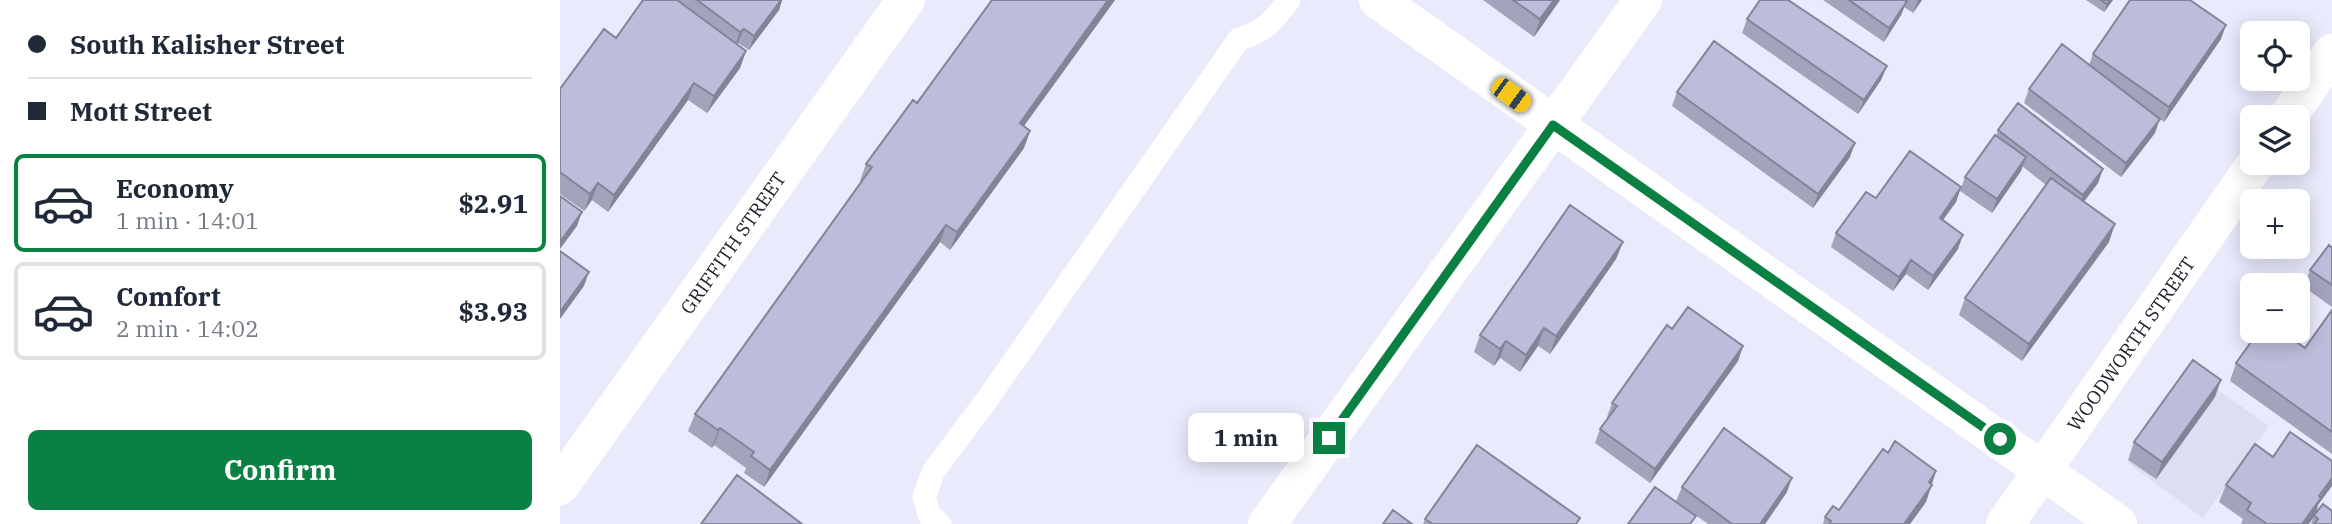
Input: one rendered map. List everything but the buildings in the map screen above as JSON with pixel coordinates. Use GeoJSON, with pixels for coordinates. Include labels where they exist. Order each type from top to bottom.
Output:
{"type":"FeatureCollection","features":[{"type":"Feature","properties":{"kind":"street","name":"GRIFFITH STREET"},"geometry":{"type":"LineString","coordinates":[[560,486],[906,0]]}},
{"type":"Feature","properties":{"kind":"street"},"geometry":{"type":"LineString","coordinates":[[1378,0],[2118,524]]}},
{"type":"Feature","properties":{"kind":"street"},"geometry":{"type":"LineString","coordinates":[[1267,524],[1643,0]]}},
{"type":"Feature","properties":{"kind":"street"},"geometry":{"type":"LineString","coordinates":[[2296,105],[2332,53]]}},
{"type":"Feature","properties":{"kind":"street","name":"WOODWORTH STREET"},"geometry":{"type":"LineString","coordinates":[[2005,524],[2248,175]]}},
{"type":"Feature","properties":{"kind":"lane"},"geometry":{"type":"LineString","coordinates":[[940,524],[930,516],[924,497],[933,472],[986,401],[1239,39],[1259,33],[1276,18],[1289,0]]}},
{"type":"Feature","properties":{"kind":"shaded area"},"geometry":{"type":"Polygon","coordinates":[[[2194,373],[2269,426],[2203,518],[2128,463],[2194,373]]]}},
{"type":"Feature","properties":{"kind":"route"},"geometry":{"type":"LineString","coordinates":[[1329,438],[1553,125],[2000,439]]}}]}
